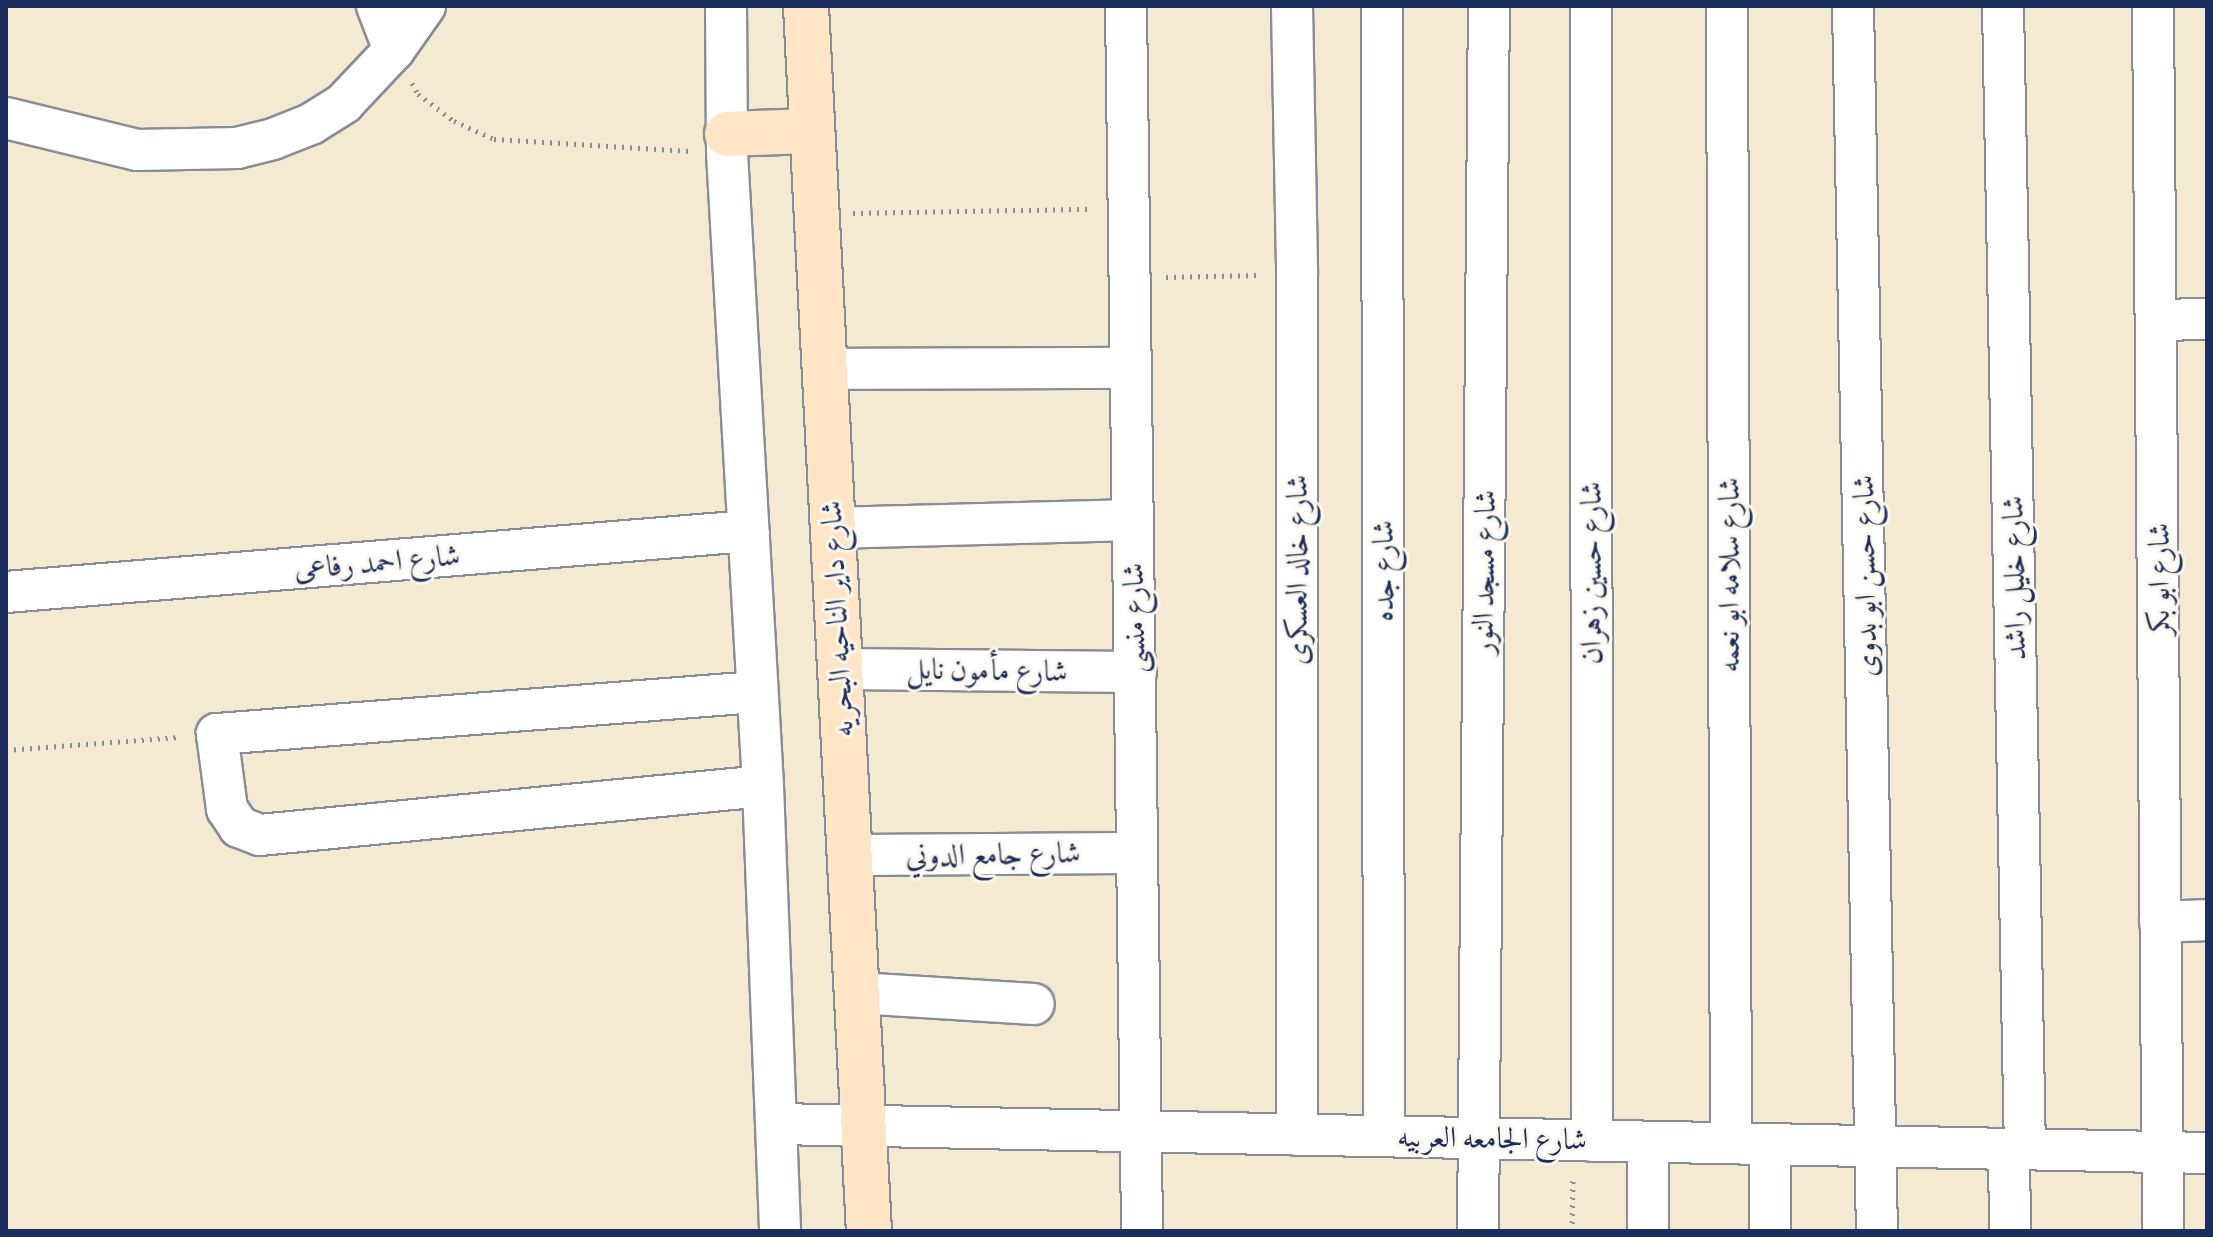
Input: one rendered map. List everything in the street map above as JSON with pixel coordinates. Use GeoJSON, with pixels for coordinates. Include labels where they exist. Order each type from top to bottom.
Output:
{"type":"FeatureCollection","features":[{"type":"Feature","properties":{"kind":"street"},"geometry":{"type":"LineString","coordinates":[[377,6],[394,50]]}},
{"type":"Feature","properties":{"kind":"street"},"geometry":{"type":"LineString","coordinates":[[6,118],[137,150],[237,148],[273,139],[311,124],[344,103],[394,50],[425,6]]}},
{"type":"Feature","properties":{"kind":"street"},"geometry":{"type":"LineString","coordinates":[[726,6],[727,143],[763,786],[780,1231]]}},
{"type":"Feature","properties":{"kind":"street","name":"شارع داير الناحيه البحريه"},"geometry":{"type":"LineString","coordinates":[[806,6],[810,131],[869,1231]]}},
{"type":"Feature","properties":{"kind":"street","name":"شارع منسى"},"geometry":{"type":"LineString","coordinates":[[1126,6],[1142,1231]]}},
{"type":"Feature","properties":{"kind":"street","name":"شارع خالد العسكرى"},"geometry":{"type":"LineString","coordinates":[[1292,6],[1297,274],[1297,1135]]}},
{"type":"Feature","properties":{"kind":"street","name":"شارع جده"},"geometry":{"type":"LineString","coordinates":[[1382,6],[1384,1136]]}},
{"type":"Feature","properties":{"kind":"street","name":"شارع مسجد النور"},"geometry":{"type":"LineString","coordinates":[[1478,1231],[1489,6]]}},
{"type":"Feature","properties":{"kind":"street","name":"شارع حسين زهران"},"geometry":{"type":"LineString","coordinates":[[1582,1140],[1591,6]]}},
{"type":"Feature","properties":{"kind":"street","name":"شارع سلامه ابو نعمه"},"geometry":{"type":"LineString","coordinates":[[1727,6],[1731,1143]]}},
{"type":"Feature","properties":{"kind":"street","name":"شارع حسن ابو بدوى"},"geometry":{"type":"LineString","coordinates":[[1853,6],[1877,1231]]}},
{"type":"Feature","properties":{"kind":"street","name":"شارع خليل راشد"},"geometry":{"type":"LineString","coordinates":[[2003,6],[2017,1149],[2010,1231]]}},
{"type":"Feature","properties":{"kind":"street","name":"شارع ابو بكر"},"geometry":{"type":"LineString","coordinates":[[2153,6],[2158,320],[2163,1231]]}},
{"type":"Feature","properties":{"kind":"street"},"geometry":{"type":"LineString","coordinates":[[727,143],[810,131]]}},
{"type":"Feature","properties":{"kind":"street"},"geometry":{"type":"LineString","coordinates":[[2158,320],[2207,319]]}},
{"type":"Feature","properties":{"kind":"street"},"geometry":{"type":"LineString","coordinates":[[823,369],[1131,368]]}},
{"type":"Feature","properties":{"kind":"street"},"geometry":{"type":"LineString","coordinates":[[832,528],[1133,520]]}},
{"type":"Feature","properties":{"kind":"street","name":"شارع احمد رفاعى"},"geometry":{"type":"LineString","coordinates":[[6,592],[748,531]]}},
{"type":"Feature","properties":{"kind":"street","name":"شارع مأمون نايل"},"geometry":{"type":"LineString","coordinates":[[839,669],[1136,672]]}},
{"type":"Feature","properties":{"kind":"street"},"geometry":{"type":"LineString","coordinates":[[756,692],[217,734],[227,809],[239,827],[260,835],[763,786]]}},
{"type":"Feature","properties":{"kind":"street","name":"شارع جامع الدوني"},"geometry":{"type":"LineString","coordinates":[[849,855],[1137,853]]}},
{"type":"Feature","properties":{"kind":"street"},"geometry":{"type":"LineString","coordinates":[[2160,922],[2207,920]]}},
{"type":"Feature","properties":{"kind":"street"},"geometry":{"type":"LineString","coordinates":[[858,993],[1034,1004]]}},
{"type":"Feature","properties":{"kind":"street","name":"شارع الجامعه العربيه"},"geometry":{"type":"LineString","coordinates":[[777,1124],[2207,1153]]}},
{"type":"Feature","properties":{"kind":"street"},"geometry":{"type":"LineString","coordinates":[[1648,1142],[1648,1231]]}},
{"type":"Feature","properties":{"kind":"street"},"geometry":{"type":"LineString","coordinates":[[1770,1144],[1770,1231]]}},
{"type":"Feature","properties":{"kind":"path"},"geometry":{"type":"LineString","coordinates":[[394,50],[418,94],[454,121],[494,139],[727,143]]}},
{"type":"Feature","properties":{"kind":"path"},"geometry":{"type":"LineString","coordinates":[[815,214],[1128,208]]}},
{"type":"Feature","properties":{"kind":"path"},"geometry":{"type":"LineString","coordinates":[[1129,277],[1297,274]]}},
{"type":"Feature","properties":{"kind":"path"},"geometry":{"type":"LineString","coordinates":[[6,750],[217,734]]}},
{"type":"Feature","properties":{"kind":"path"},"geometry":{"type":"LineString","coordinates":[[1572,1231],[1582,1140]]}}]}
